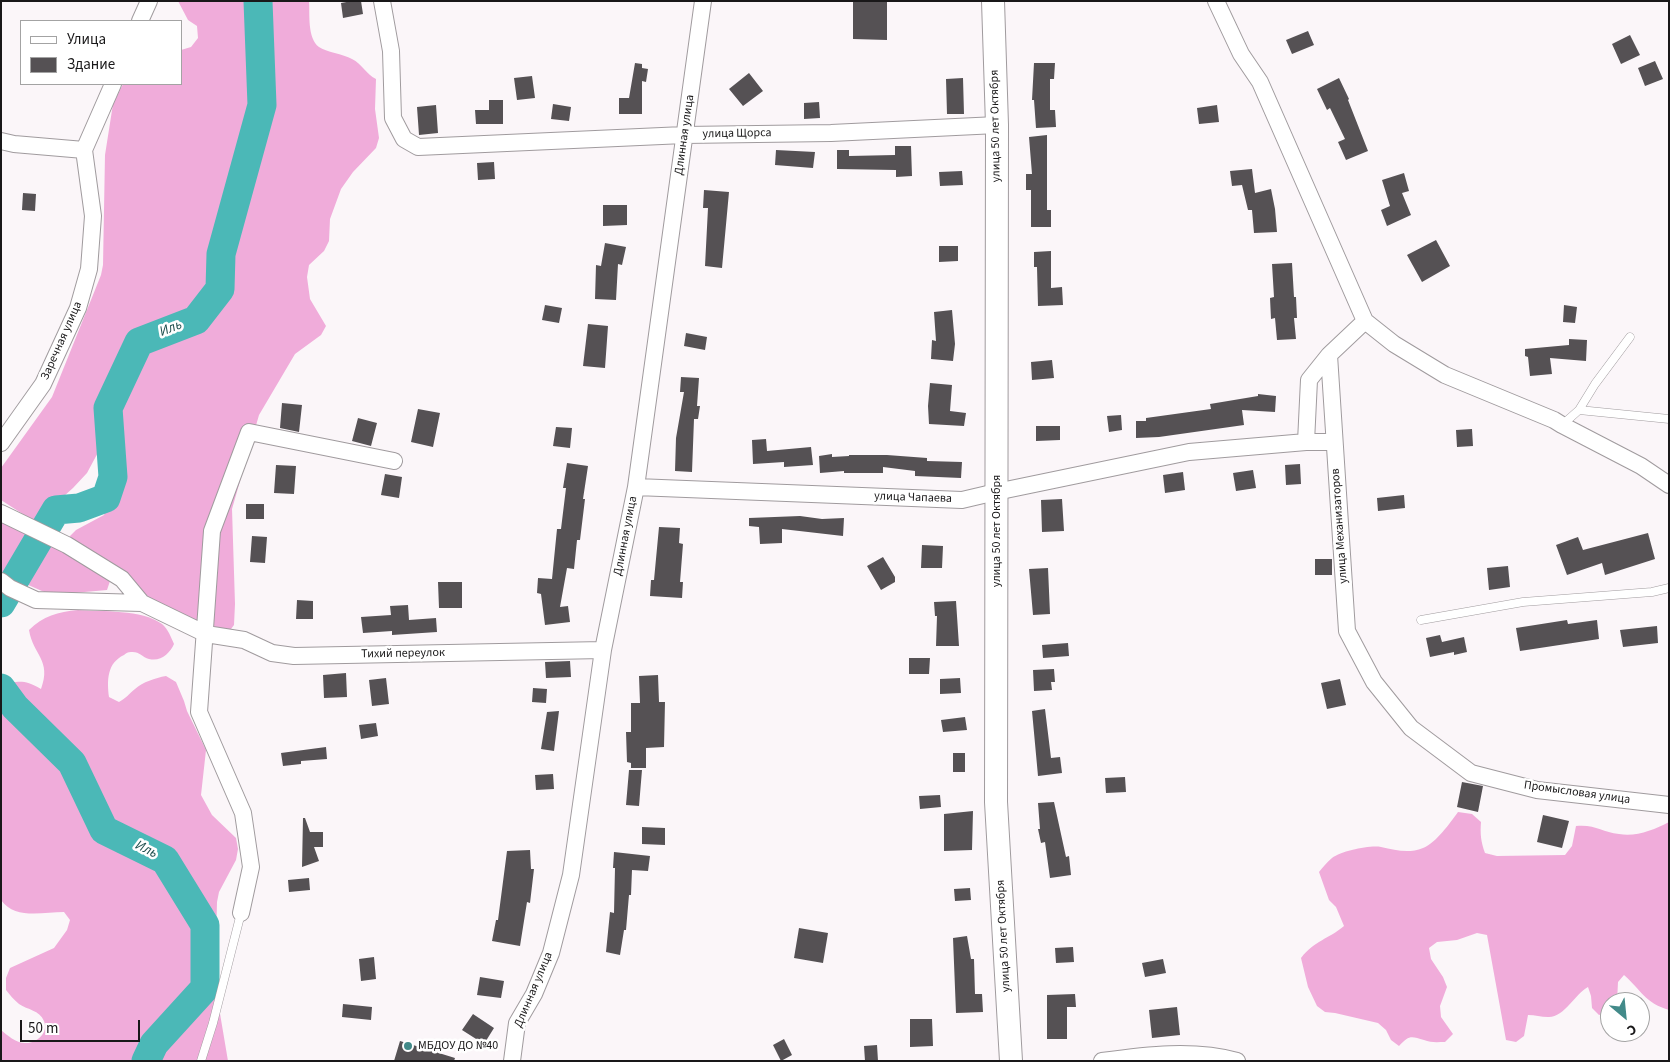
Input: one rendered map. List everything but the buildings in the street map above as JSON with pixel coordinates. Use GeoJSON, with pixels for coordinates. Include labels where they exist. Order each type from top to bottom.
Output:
{"type":"FeatureCollection","features":[{"type":"Feature","properties":{"kind":"street"},"geometry":{"type":"LineString","coordinates":[[140,20],[149,1]]}},
{"type":"Feature","properties":{"kind":"street","name":"улица Щорса"},"geometry":{"type":"LineString","coordinates":[[382,1],[391,51],[393,118],[404,139],[418,147],[684,135],[831,133],[996,125]]}},
{"type":"Feature","properties":{"kind":"street","name":"Длинная улица"},"geometry":{"type":"LineString","coordinates":[[512,1061],[517,1023],[534,994],[551,953],[571,875],[603,650],[636,487],[703,1]]}},
{"type":"Feature","properties":{"kind":"street","name":"улица 50 лет Октября"},"geometry":{"type":"LineString","coordinates":[[993,1],[996,125],[996,802],[1011,1061]]}},
{"type":"Feature","properties":{"kind":"street"},"geometry":{"type":"LineString","coordinates":[[1216,1],[1241,54],[1260,82],[1364,321],[1394,344],[1444,375],[1554,420],[1562,426],[1641,466],[1669,485]]}},
{"type":"Feature","properties":{"kind":"street"},"geometry":{"type":"LineString","coordinates":[[1,141],[14,144],[84,150],[113,85]]}},
{"type":"Feature","properties":{"kind":"street","name":"Заречная улица"},"geometry":{"type":"LineString","coordinates":[[1,443],[43,384],[78,308],[89,269],[93,216],[84,150]]}},
{"type":"Feature","properties":{"kind":"street"},"geometry":{"type":"LineString","coordinates":[[1306,442],[1309,380],[1329,355],[1364,321]]}},
{"type":"Feature","properties":{"kind":"street","name":"улица Механизаторов"},"geometry":{"type":"LineString","coordinates":[[1329,355],[1347,631],[1374,682],[1411,728]]}},
{"type":"Feature","properties":{"kind":"street"},"geometry":{"type":"LineString","coordinates":[[241,913],[251,867],[243,813],[199,712],[212,531],[249,432],[394,461]]}},
{"type":"Feature","properties":{"kind":"street","name":"улица Чапаева"},"geometry":{"type":"LineString","coordinates":[[636,487],[962,500],[1189,452],[1306,442],[1334,442]]}},
{"type":"Feature","properties":{"kind":"street"},"geometry":{"type":"LineString","coordinates":[[1,513],[67,545],[122,578],[142,603]]}},
{"type":"Feature","properties":{"kind":"street"},"geometry":{"type":"LineString","coordinates":[[1,581],[10,588],[36,600],[142,603]]}},
{"type":"Feature","properties":{"kind":"street","name":"Тихий переулок"},"geometry":{"type":"LineString","coordinates":[[142,603],[206,634],[244,640],[272,653],[294,656],[603,650]]}},
{"type":"Feature","properties":{"kind":"street","name":"Промысловая улица"},"geometry":{"type":"LineString","coordinates":[[1411,728],[1471,772],[1537,790],[1669,805]]}},
{"type":"Feature","properties":{"kind":"street"},"geometry":{"type":"LineString","coordinates":[[1102,1061],[1152,1054],[1218,1055],[1237,1061]]}},
{"type":"Feature","properties":{"kind":"lane"},"geometry":{"type":"LineString","coordinates":[[1562,426],[1579,410],[1595,384],[1630,337]]}},
{"type":"Feature","properties":{"kind":"lane"},"geometry":{"type":"LineString","coordinates":[[1579,410],[1669,419]]}},
{"type":"Feature","properties":{"kind":"lane"},"geometry":{"type":"LineString","coordinates":[[1421,620],[1523,602],[1652,592],[1669,588]]}},
{"type":"Feature","properties":{"kind":"lane"},"geometry":{"type":"LineString","coordinates":[[201,1061],[213,1023],[241,913]]}},
{"type":"Feature","properties":{"kind":"shaded area"},"geometry":{"type":"Polygon","coordinates":[[[178,1],[309,1],[310,26],[315,43],[322,49],[352,59],[376,79],[375,109],[379,138],[376,148],[353,172],[341,189],[330,219],[329,241],[324,251],[309,265],[307,277],[310,299],[326,326],[321,335],[295,354],[259,415],[232,509],[235,604],[234,625],[228,633],[150,602],[69,537],[76,530],[104,515],[123,459],[102,445],[87,473],[35,522],[1,500],[1,468],[52,397],[101,275],[103,265],[105,155],[113,104],[122,85],[182,85],[182,50],[191,47],[198,38],[197,26],[188,20],[178,1]]]}},
{"type":"Feature","properties":{"kind":"shaded area"},"geometry":{"type":"Polygon","coordinates":[[[1,520],[73,556],[110,581],[107,590],[51,595],[1,573],[1,520]]]}},
{"type":"Feature","properties":{"kind":"shaded area"},"geometry":{"type":"Polygon","coordinates":[[[78,610],[110,611],[154,619],[166,628],[174,644],[170,651],[161,658],[153,660],[134,652],[127,653],[118,658],[109,673],[109,697],[119,702],[142,684],[166,676],[176,682],[187,711],[206,750],[201,795],[212,815],[236,838],[238,849],[236,860],[219,892],[217,902],[215,984],[228,1061],[1,1061],[1,1030],[15,1040],[29,1043],[37,1040],[45,1030],[42,1017],[19,1004],[6,990],[6,978],[10,968],[54,948],[67,930],[70,920],[64,912],[22,913],[7,906],[1,900],[1,683],[26,682],[41,689],[44,679],[43,664],[31,639],[29,630],[40,621],[51,616],[78,610]]]}},
{"type":"Feature","properties":{"kind":"shaded area"},"geometry":{"type":"Polygon","coordinates":[[[1458,812],[1472,814],[1481,822],[1481,838],[1485,853],[1497,856],[1565,855],[1572,846],[1576,826],[1588,826],[1613,833],[1632,835],[1651,830],[1669,822],[1669,1010],[1654,1004],[1650,1001],[1650,992],[1640,992],[1624,975],[1618,982],[1618,992],[1600,992],[1600,1015],[1592,1008],[1588,987],[1559,1014],[1545,1017],[1528,1015],[1524,1036],[1516,1042],[1506,1040],[1487,935],[1477,933],[1457,940],[1437,942],[1429,948],[1431,959],[1447,987],[1440,1006],[1441,1017],[1453,1034],[1445,1042],[1432,1042],[1410,1037],[1399,1046],[1391,1040],[1386,1030],[1378,1023],[1325,1012],[1317,1006],[1308,987],[1301,958],[1317,943],[1344,926],[1336,907],[1329,900],[1319,872],[1332,858],[1356,849],[1381,847],[1407,851],[1418,850],[1428,845],[1447,827],[1458,812]]]}},
{"type":"Feature","properties":{"kind":"waterway","name":"Иль"},"geometry":{"type":"LineString","coordinates":[[1,603],[56,510],[79,508],[106,498],[113,477],[108,408],[139,342],[196,320],[220,289],[221,254],[262,105],[258,1]]}},
{"type":"Feature","properties":{"kind":"waterway","name":"Иль"},"geometry":{"type":"LineString","coordinates":[[1,688],[15,707],[72,763],[104,830],[165,860],[205,925],[205,988],[154,1044],[146,1061]]}},
{"type":"Feature","properties":{"kind":"place","name":"МБДОУ ДО №40"},"geometry":{"type":"Point","coordinates":[408,1046]}}]}
